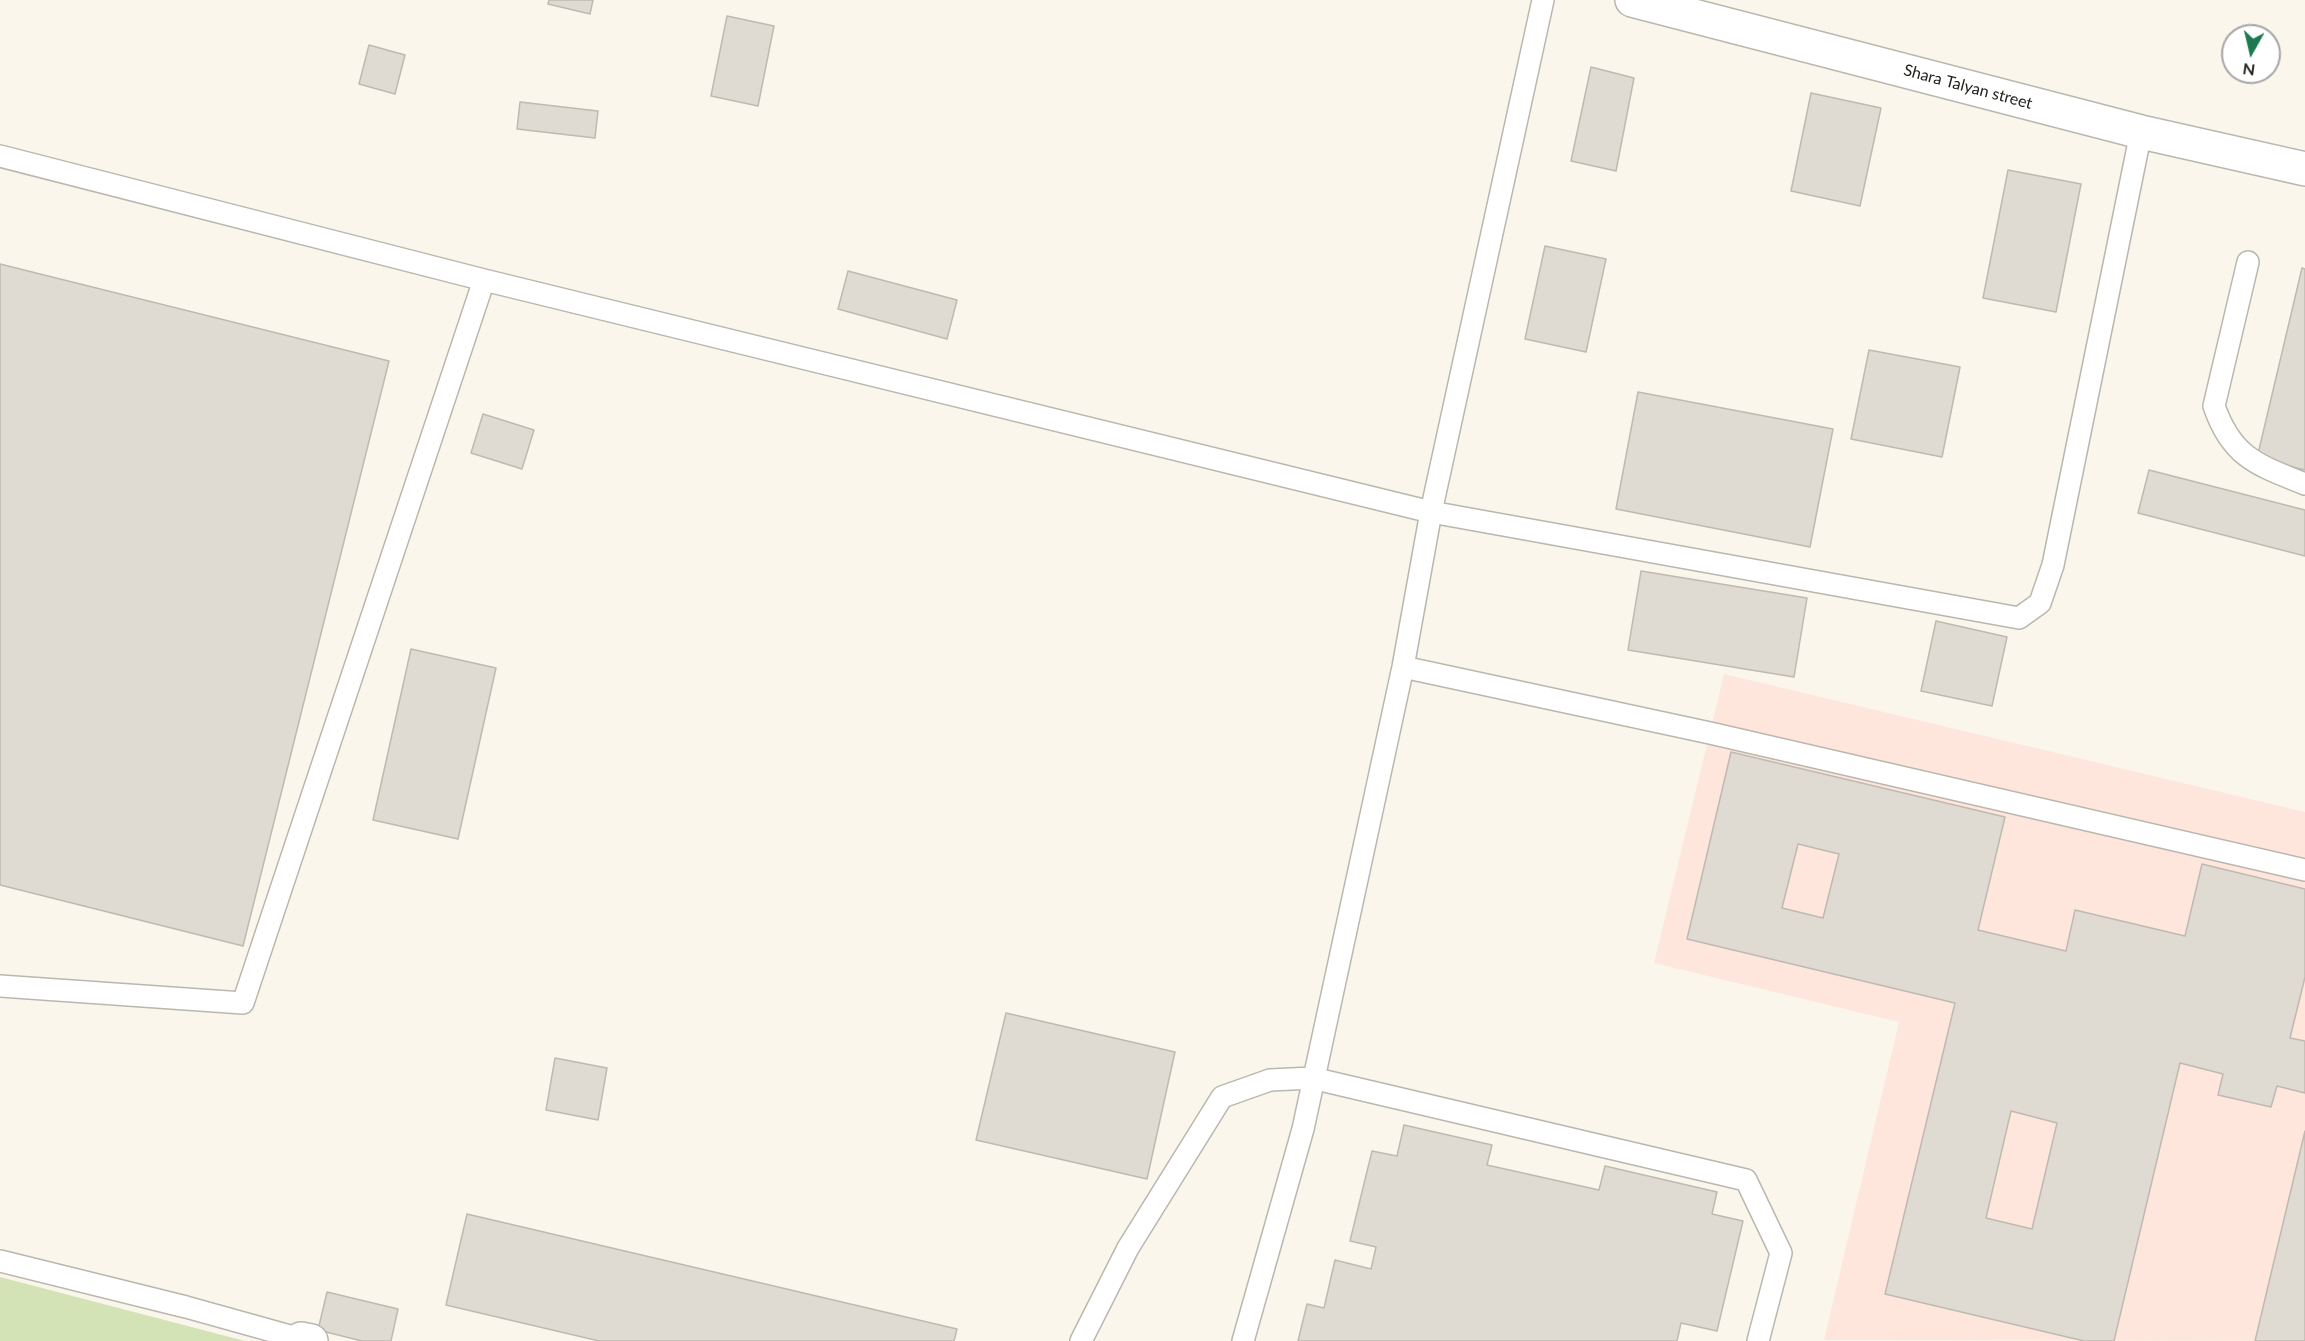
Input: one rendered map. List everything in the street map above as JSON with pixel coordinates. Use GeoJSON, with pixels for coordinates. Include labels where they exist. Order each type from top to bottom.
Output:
{"type":"FeatureCollection","features":[{"type":"Feature","properties":{"kind":"street","name":"Shara Talyan street"},"geometry":{"type":"LineString","coordinates":[[1632,0],[2141,132],[2305,169]]}},
{"type":"Feature","properties":{"kind":"lane"},"geometry":{"type":"LineString","coordinates":[[1243,1341],[1303,1129],[1312,1078],[1403,668],[1431,512],[1543,0]]}},
{"type":"Feature","properties":{"kind":"lane"},"geometry":{"type":"LineString","coordinates":[[0,156],[484,280],[1431,512],[2019,618],[2040,603],[2053,565],[2141,132]]}},
{"type":"Feature","properties":{"kind":"lane"},"geometry":{"type":"LineString","coordinates":[[2248,262],[2214,406],[2221,428],[2234,444],[2258,465],[2305,484]]}},
{"type":"Feature","properties":{"kind":"lane"},"geometry":{"type":"LineString","coordinates":[[0,986],[243,1003],[484,280]]}},
{"type":"Feature","properties":{"kind":"lane"},"geometry":{"type":"LineString","coordinates":[[1403,668],[1710,733],[2305,870]]}},
{"type":"Feature","properties":{"kind":"lane"},"geometry":{"type":"LineString","coordinates":[[1081,1341],[1128,1248],[1222,1097],[1270,1080],[1312,1078],[1746,1180],[1781,1253],[1758,1341]]}},
{"type":"Feature","properties":{"kind":"lane"},"geometry":{"type":"LineString","coordinates":[[0,1261],[186,1307],[306,1340]]}},
{"type":"Feature","properties":{"kind":"shaded area"},"geometry":{"type":"Polygon","coordinates":[[[1724,674],[2305,812],[2305,1341],[1824,1340],[1899,1022],[1654,963],[1724,674]]]}},
{"type":"Feature","properties":{"kind":"green space"},"geometry":{"type":"Polygon","coordinates":[[[0,1277],[245,1341],[0,1341],[0,1277]]]}},
{"type":"Feature","properties":{"kind":"building"},"geometry":{"type":"Polygon","coordinates":[[[549,0],[593,0],[590,14],[548,4],[549,0]]]}},
{"type":"Feature","properties":{"kind":"building"},"geometry":{"type":"Polygon","coordinates":[[[727,16],[774,26],[758,106],[711,96],[727,16]]]}},
{"type":"Feature","properties":{"kind":"building"},"geometry":{"type":"Polygon","coordinates":[[[369,45],[405,55],[395,94],[359,84],[369,45]]]}},
{"type":"Feature","properties":{"kind":"building"},"geometry":{"type":"Polygon","coordinates":[[[1591,67],[1634,78],[1616,171],[1571,161],[1591,67]]]}},
{"type":"Feature","properties":{"kind":"building"},"geometry":{"type":"Polygon","coordinates":[[[1811,93],[1881,108],[1860,206],[1791,191],[1811,93]]]}},
{"type":"Feature","properties":{"kind":"building"},"geometry":{"type":"Polygon","coordinates":[[[520,102],[598,111],[595,138],[517,129],[520,102]]]}},
{"type":"Feature","properties":{"kind":"building"},"geometry":{"type":"Polygon","coordinates":[[[2008,170],[2081,184],[2056,312],[1983,298],[2008,170]]]}},
{"type":"Feature","properties":{"kind":"building"},"geometry":{"type":"Polygon","coordinates":[[[1545,246],[1606,259],[1586,352],[1525,339],[1545,246]]]}},
{"type":"Feature","properties":{"kind":"building"},"geometry":{"type":"Polygon","coordinates":[[[0,264],[389,361],[243,946],[0,885],[0,264]]]}},
{"type":"Feature","properties":{"kind":"building"},"geometry":{"type":"Polygon","coordinates":[[[2302,268],[2305,269],[2305,470],[2257,458],[2302,268]]]}},
{"type":"Feature","properties":{"kind":"building"},"geometry":{"type":"Polygon","coordinates":[[[848,271],[957,300],[947,339],[838,309],[848,271]]]}},
{"type":"Feature","properties":{"kind":"building"},"geometry":{"type":"Polygon","coordinates":[[[1869,350],[1960,367],[1942,457],[1851,439],[1869,350]]]}},
{"type":"Feature","properties":{"kind":"building"},"geometry":{"type":"Polygon","coordinates":[[[1638,392],[1833,429],[1810,547],[1616,509],[1638,392]]]}},
{"type":"Feature","properties":{"kind":"building"},"geometry":{"type":"Polygon","coordinates":[[[483,414],[534,430],[522,469],[471,453],[483,414]]]}},
{"type":"Feature","properties":{"kind":"building"},"geometry":{"type":"Polygon","coordinates":[[[2149,470],[2305,510],[2305,556],[2138,513],[2149,470]]]}},
{"type":"Feature","properties":{"kind":"building"},"geometry":{"type":"Polygon","coordinates":[[[1641,571],[1807,598],[1794,677],[1628,650],[1641,571]]]}},
{"type":"Feature","properties":{"kind":"building"},"geometry":{"type":"Polygon","coordinates":[[[1936,621],[2007,637],[1992,706],[1921,691],[1936,621]]]}},
{"type":"Feature","properties":{"kind":"building"},"geometry":{"type":"Polygon","coordinates":[[[411,649],[496,668],[458,839],[373,820],[411,649]]]}},
{"type":"Feature","properties":{"kind":"building"},"geometry":{"type":"Polygon","coordinates":[[[1731,752],[2005,817],[1978,930],[2066,951],[2075,910],[2185,936],[2202,864],[2305,889],[2305,977],[2290,1038],[2305,1041],[2305,1093],[2277,1086],[2271,1107],[2218,1095],[2223,1074],[2180,1063],[2114,1341],[2084,1341],[1885,1294],[1955,1003],[1687,939],[1731,752]],[[1798,844],[1782,908],[1823,918],[1839,854],[1798,844]],[[2011,1111],[1986,1218],[2032,1229],[2057,1123],[2011,1111]]]}},
{"type":"Feature","properties":{"kind":"building"},"geometry":{"type":"Polygon","coordinates":[[[1006,1013],[1175,1052],[1147,1179],[976,1140],[1006,1013]]]}},
{"type":"Feature","properties":{"kind":"building"},"geometry":{"type":"Polygon","coordinates":[[[555,1058],[607,1068],[598,1120],[546,1110],[555,1058]]]}},
{"type":"Feature","properties":{"kind":"building"},"geometry":{"type":"Polygon","coordinates":[[[1404,1125],[1492,1145],[1487,1165],[1599,1190],[1605,1166],[1717,1192],[1712,1214],[1743,1221],[1717,1331],[1681,1323],[1677,1341],[1298,1341],[1307,1304],[1324,1308],[1335,1260],[1371,1269],[1376,1247],[1350,1241],[1372,1151],[1397,1156],[1404,1125]]]}},
{"type":"Feature","properties":{"kind":"building"},"geometry":{"type":"Polygon","coordinates":[[[2305,1131],[2305,1341],[2255,1341],[2305,1131]]]}},
{"type":"Feature","properties":{"kind":"building"},"geometry":{"type":"Polygon","coordinates":[[[467,1214],[957,1329],[954,1341],[599,1341],[446,1305],[467,1214]]]}},
{"type":"Feature","properties":{"kind":"building"},"geometry":{"type":"Polygon","coordinates":[[[327,1292],[398,1309],[391,1341],[362,1341],[318,1330],[327,1292]]]}}]}
